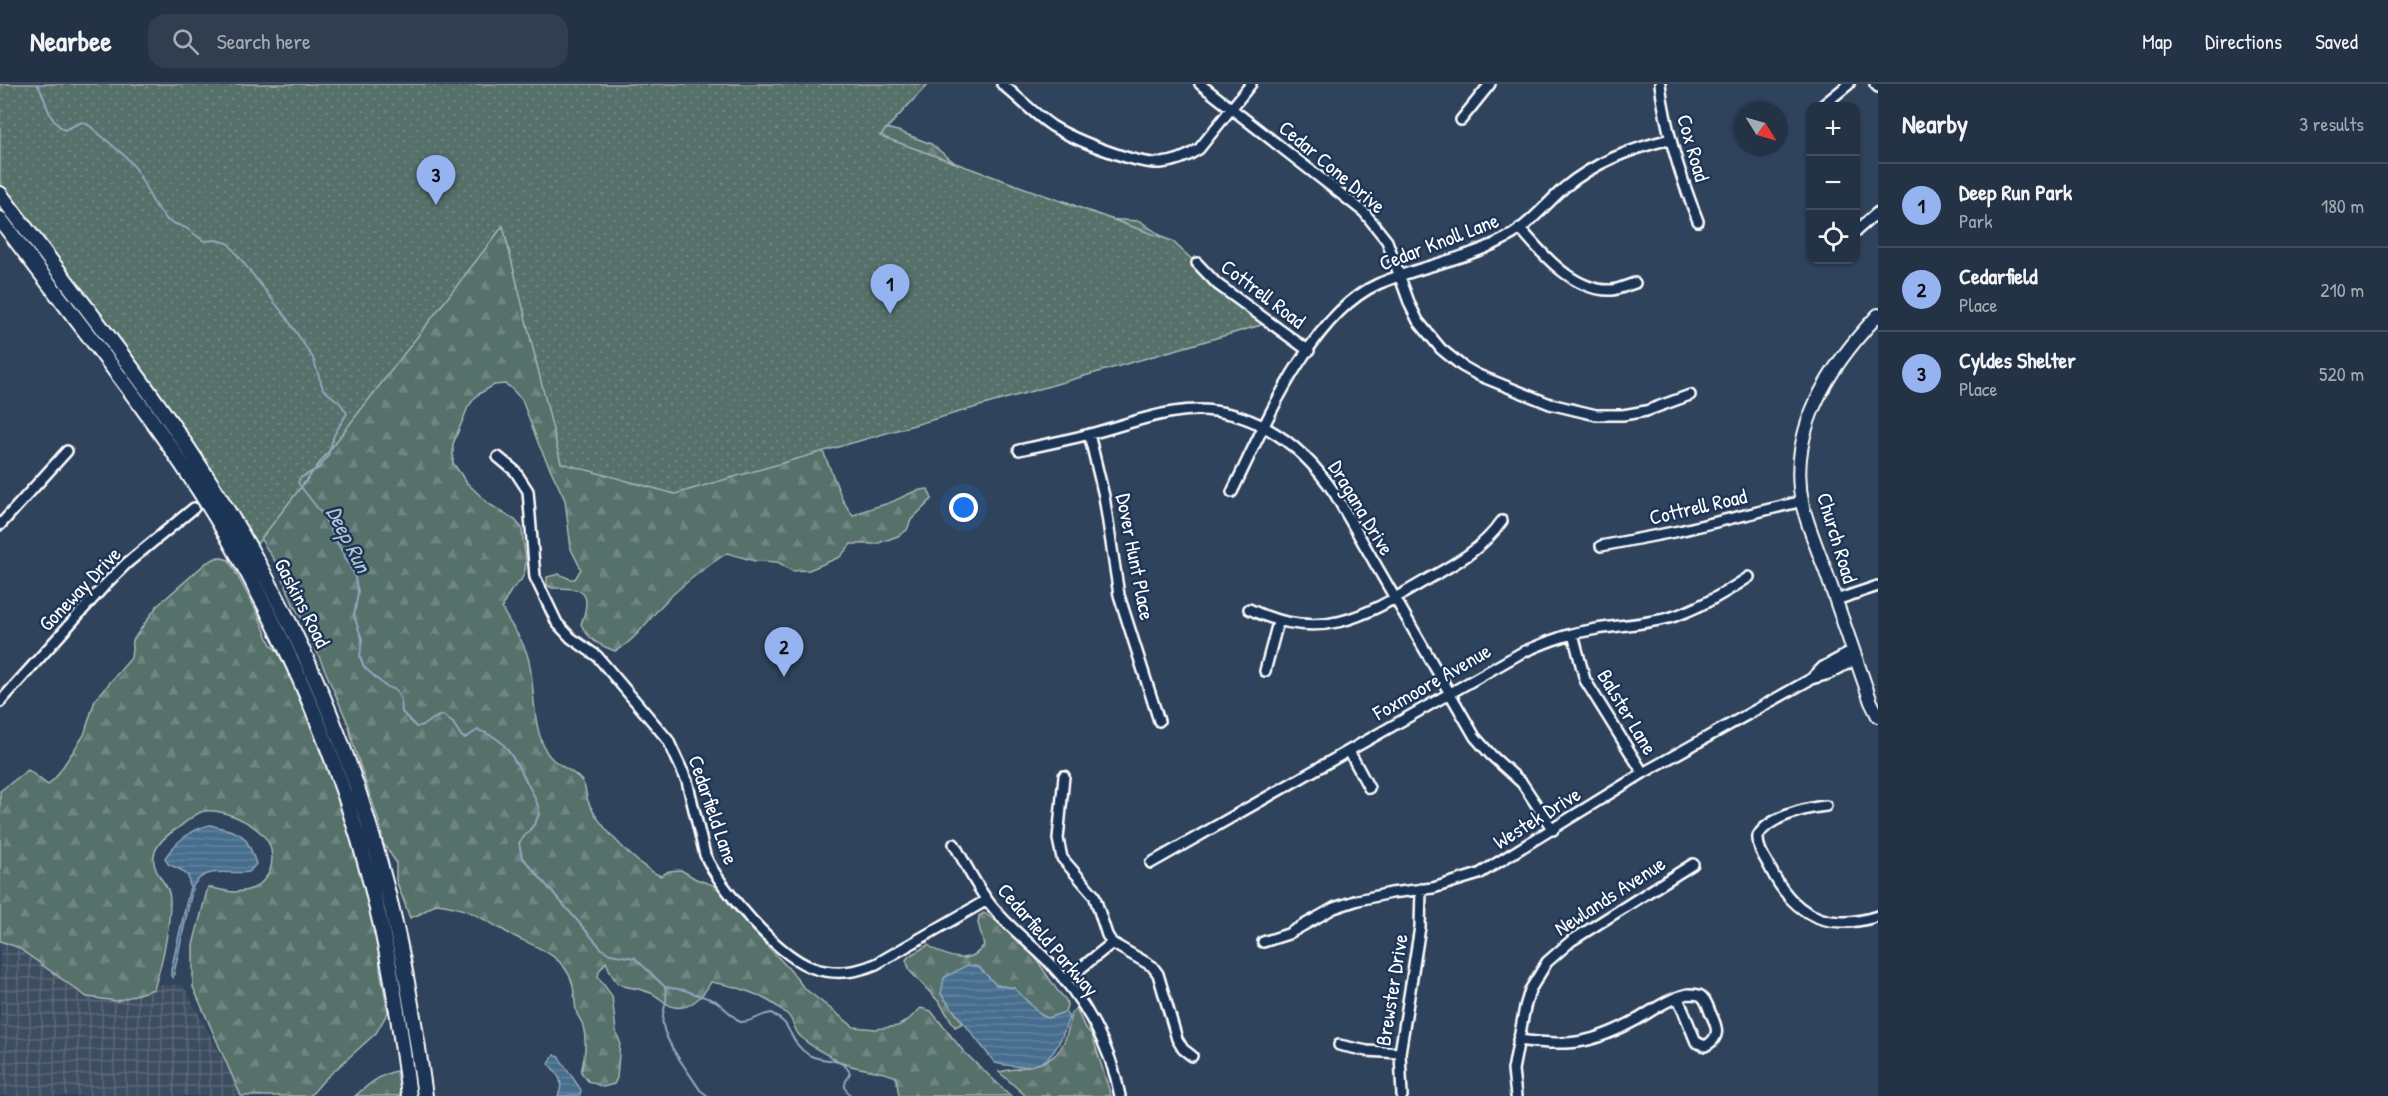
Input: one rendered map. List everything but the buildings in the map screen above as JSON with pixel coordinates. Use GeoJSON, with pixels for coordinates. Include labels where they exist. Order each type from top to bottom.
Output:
{"type":"FeatureCollection","features":[{"type":"Feature","properties":{"kind":"main road","name":"Gaskins Road"},"geometry":{"type":"LineString","coordinates":[[0,194],[192,454],[247,543],[291,627],[319,687],[347,758],[379,856],[407,979],[425,1096]]}},
{"type":"Feature","properties":{"kind":"main road","name":"Gaskins Road"},"geometry":{"type":"LineString","coordinates":[[0,219],[199,490],[254,584],[290,657],[328,748],[369,877],[393,982],[409,1096]]}},
{"type":"Feature","properties":{"kind":"main road","name":"Church Road"},"geometry":{"type":"LineString","coordinates":[[1878,315],[1833,370],[1812,409],[1802,442],[1803,501],[1854,655],[1878,716]]}},
{"type":"Feature","properties":{"kind":"street"},"geometry":{"type":"LineString","coordinates":[[1002,84],[1044,120],[1064,133],[1147,163],[1160,164],[1188,156],[1209,139],[1251,84]]}},
{"type":"Feature","properties":{"kind":"street","name":"Cedar Cone Drive"},"geometry":{"type":"LineString","coordinates":[[1200,84],[1364,212],[1387,241],[1418,321],[1441,350],[1468,370],[1557,406],[1596,416],[1623,416],[1646,411],[1690,395]]}},
{"type":"Feature","properties":{"kind":"street"},"geometry":{"type":"LineString","coordinates":[[1461,120],[1490,84]]}},
{"type":"Feature","properties":{"kind":"street","name":"Cox Road"},"geometry":{"type":"LineString","coordinates":[[1660,84],[1670,139],[1698,221]]}},
{"type":"Feature","properties":{"kind":"street"},"geometry":{"type":"LineString","coordinates":[[1827,102],[1849,84]]}},
{"type":"Feature","properties":{"kind":"street","name":"Cedar Knoll Lane"},"geometry":{"type":"LineString","coordinates":[[1232,492],[1292,373],[1334,317],[1350,300],[1379,284],[1485,248],[1520,228],[1566,186],[1589,170],[1626,152],[1670,139]]}},
{"type":"Feature","properties":{"kind":"street"},"geometry":{"type":"LineString","coordinates":[[1860,228],[1878,212]]}},
{"type":"Feature","properties":{"kind":"street"},"geometry":{"type":"LineString","coordinates":[[1520,228],[1545,257],[1575,279],[1609,290],[1635,283]]}},
{"type":"Feature","properties":{"kind":"street","name":"Cottrell Road"},"geometry":{"type":"LineString","coordinates":[[1197,263],[1217,284],[1309,351]]}},
{"type":"Feature","properties":{"kind":"street","name":"Dragana Drive"},"geometry":{"type":"LineString","coordinates":[[1019,450],[1157,415],[1193,410],[1226,413],[1264,426],[1298,448],[1322,474],[1482,747],[1515,775],[1553,830]]}},
{"type":"Feature","properties":{"kind":"street","name":"Dover Hunt Place"},"geometry":{"type":"LineString","coordinates":[[1089,434],[1104,496],[1119,595],[1159,721]]}},
{"type":"Feature","properties":{"kind":"street"},"geometry":{"type":"LineString","coordinates":[[0,525],[67,451]]}},
{"type":"Feature","properties":{"kind":"street","name":"Cedarfield Lane"},"geometry":{"type":"LineString","coordinates":[[498,457],[515,471],[528,491],[536,577],[556,623],[571,638],[597,656],[664,735],[687,781],[705,855],[710,866],[746,913],[780,946],[812,968],[837,973],[858,971],[884,959],[987,900]]}},
{"type":"Feature","properties":{"kind":"street","name":"Cottrell Road"},"geometry":{"type":"LineString","coordinates":[[1601,546],[1803,501]]}},
{"type":"Feature","properties":{"kind":"street","name":"Goneway Drive"},"geometry":{"type":"LineString","coordinates":[[0,702],[106,584],[127,563],[194,508]]}},
{"type":"Feature","properties":{"kind":"street"},"geometry":{"type":"LineString","coordinates":[[1249,609],[1278,622],[1305,625],[1336,623],[1365,615],[1469,556],[1489,539],[1502,521]]}},
{"type":"Feature","properties":{"kind":"street","name":"Foxmoore Avenue"},"geometry":{"type":"LineString","coordinates":[[1151,864],[1521,653],[1573,634],[1652,622],[1672,616],[1708,602],[1749,577]]}},
{"type":"Feature","properties":{"kind":"street"},"geometry":{"type":"LineString","coordinates":[[1836,600],[1878,586]]}},
{"type":"Feature","properties":{"kind":"street"},"geometry":{"type":"LineString","coordinates":[[1265,671],[1278,622]]}},
{"type":"Feature","properties":{"kind":"street","name":"Balster Lane"},"geometry":{"type":"LineString","coordinates":[[1573,634],[1585,680],[1643,773]]}},
{"type":"Feature","properties":{"kind":"street","name":"Westek Drive"},"geometry":{"type":"LineString","coordinates":[[1263,942],[1288,934],[1347,903],[1373,896],[1456,882],[1479,874],[1643,773],[1811,679],[1823,667],[1854,655]]}},
{"type":"Feature","properties":{"kind":"street"},"geometry":{"type":"LineString","coordinates":[[1349,751],[1369,788]]}},
{"type":"Feature","properties":{"kind":"street"},"geometry":{"type":"LineString","coordinates":[[1064,776],[1059,848],[1066,865],[1094,895],[1112,944],[1152,966],[1158,974],[1177,1039],[1183,1049],[1192,1056]]}},
{"type":"Feature","properties":{"kind":"street"},"geometry":{"type":"LineString","coordinates":[[1826,806],[1802,809],[1764,828],[1758,836],[1760,849],[1781,890],[1800,908],[1813,915],[1834,921],[1856,921],[1878,915]]}},
{"type":"Feature","properties":{"kind":"street","name":"Cedarfield Parkway"},"geometry":{"type":"LineString","coordinates":[[954,844],[987,900],[1010,927],[1049,962],[1094,1024],[1116,1078],[1120,1096]]}},
{"type":"Feature","properties":{"kind":"street","name":"Newlands Avenue"},"geometry":{"type":"LineString","coordinates":[[1516,1096],[1513,1070],[1518,1040],[1530,990],[1543,968],[1571,941],[1692,864]]}},
{"type":"Feature","properties":{"kind":"street","name":"Brewster Drive"},"geometry":{"type":"LineString","coordinates":[[1402,1096],[1400,1053],[1420,927],[1421,889]]}},
{"type":"Feature","properties":{"kind":"street"},"geometry":{"type":"LineString","coordinates":[[1065,981],[1112,944]]}},
{"type":"Feature","properties":{"kind":"street"},"geometry":{"type":"LineString","coordinates":[[1518,1040],[1560,1045],[1593,1040],[1608,1035],[1678,998],[1689,994],[1700,995],[1718,1028],[1717,1035],[1712,1042],[1705,1046],[1696,1042],[1678,998]]}},
{"type":"Feature","properties":{"kind":"street"},"geometry":{"type":"LineString","coordinates":[[1339,1045],[1367,1051],[1400,1053]]}},
{"type":"Feature","properties":{"kind":"shaded area"},"geometry":{"type":"Polygon","coordinates":[[[0,929],[92,983],[183,985],[243,1096],[0,1096],[0,929]]]}},
{"type":"Feature","properties":{"kind":"green space"},"geometry":{"type":"Polygon","coordinates":[[[0,84],[864,123],[898,131],[931,144],[970,175],[1047,201],[1065,201],[1104,219],[1140,221],[1163,237],[1189,262],[1268,323],[823,451],[843,501],[853,516],[922,490],[928,489],[932,499],[911,520],[907,530],[898,536],[876,544],[851,544],[840,557],[809,570],[792,571],[778,562],[755,561],[727,553],[679,589],[636,635],[615,651],[595,642],[584,630],[581,624],[586,604],[583,593],[578,590],[552,588],[547,585],[547,577],[559,574],[575,579],[581,569],[571,549],[565,500],[539,445],[522,400],[505,384],[494,385],[477,395],[468,407],[453,444],[453,463],[467,483],[489,504],[515,520],[522,528],[526,561],[524,574],[502,608],[527,654],[537,726],[544,747],[551,758],[581,780],[593,810],[619,844],[641,864],[661,876],[669,871],[681,870],[696,879],[719,887],[731,907],[804,988],[854,1027],[876,1029],[898,1026],[921,1008],[931,1011],[964,1052],[1011,1096],[899,1096],[896,1077],[842,1063],[815,1048],[799,1035],[788,1015],[762,997],[742,989],[711,982],[695,1002],[677,1008],[668,1005],[651,993],[619,984],[606,962],[599,971],[598,977],[612,996],[616,1031],[620,1042],[617,1078],[614,1084],[603,1087],[588,1081],[581,1072],[585,1049],[583,1026],[577,1014],[572,982],[568,972],[554,957],[482,918],[447,905],[436,904],[410,918],[396,880],[396,862],[383,843],[380,825],[349,726],[278,566],[242,510],[0,84]]]}},
{"type":"Feature","properties":{"kind":"green space"},"geometry":{"type":"Polygon","coordinates":[[[0,84],[928,84],[880,136],[1172,241],[1242,306],[1268,323],[675,494],[561,463],[503,226],[257,544],[168,407],[0,183],[0,84]]]}},
{"type":"Feature","properties":{"kind":"green space"},"geometry":{"type":"Polygon","coordinates":[[[218,557],[229,560],[257,612],[270,643],[286,662],[336,784],[379,941],[380,969],[388,1012],[376,1033],[324,1080],[310,1096],[241,1096],[193,987],[193,945],[208,887],[235,892],[251,889],[264,880],[271,867],[271,850],[268,842],[254,827],[234,816],[214,811],[202,812],[168,835],[156,849],[155,867],[169,892],[170,904],[165,947],[154,989],[117,1001],[87,997],[17,947],[0,941],[0,791],[28,770],[48,785],[56,777],[84,735],[95,700],[131,658],[133,640],[157,606],[206,563],[218,557]]]}},
{"type":"Feature","properties":{"kind":"green space"},"geometry":{"type":"Polygon","coordinates":[[[984,913],[1033,954],[1066,1000],[1065,1012],[1048,1018],[1041,1015],[1014,988],[996,985],[979,968],[941,994],[963,1023],[955,1027],[940,1003],[910,971],[906,960],[928,945],[957,958],[972,956],[984,945],[978,923],[979,916],[984,913]]]}},
{"type":"Feature","properties":{"kind":"green space"},"geometry":{"type":"Polygon","coordinates":[[[1076,1008],[1084,1026],[1092,1035],[1111,1096],[1026,1096],[999,1072],[1050,1059],[1064,1043],[1071,1013],[1076,1008]]]}},
{"type":"Feature","properties":{"kind":"green space"},"geometry":{"type":"Polygon","coordinates":[[[396,1071],[404,1096],[355,1096],[369,1084],[396,1071]]]}},
{"type":"Feature","properties":{"kind":"water"},"geometry":{"type":"Polygon","coordinates":[[[210,825],[236,832],[241,836],[249,846],[256,864],[249,872],[210,873],[198,879],[193,886],[173,978],[171,970],[190,887],[188,876],[168,864],[165,858],[184,837],[210,825]]]}},
{"type":"Feature","properties":{"kind":"water"},"geometry":{"type":"Polygon","coordinates":[[[967,965],[979,967],[996,985],[1014,988],[1041,1015],[1048,1018],[1065,1012],[1069,1017],[1052,1054],[1036,1064],[1025,1066],[995,1063],[941,994],[944,978],[967,965]]]}},
{"type":"Feature","properties":{"kind":"water"},"geometry":{"type":"Polygon","coordinates":[[[554,1055],[559,1057],[581,1090],[580,1095],[558,1096],[561,1082],[549,1064],[554,1055]]]}},
{"type":"Feature","properties":{"kind":"waterway","name":"Deep Run"},"geometry":{"type":"LineString","coordinates":[[37,84],[50,114],[64,130],[82,122],[90,126],[126,157],[136,169],[154,204],[168,221],[186,228],[204,241],[216,240],[228,243],[286,317],[313,358],[323,389],[340,403],[347,413],[334,435],[328,456],[319,468],[300,478],[298,483],[322,514],[354,574],[358,592],[354,616],[362,639],[360,657],[364,667],[385,686],[396,690],[401,700],[402,712],[416,727],[443,715],[453,723],[462,737],[465,738],[478,730],[502,743],[524,777],[538,806],[539,812],[534,824],[519,843],[522,857],[602,949],[610,954],[635,958],[665,987],[684,990],[716,1001],[740,1022],[772,1013],[785,1023],[801,1049],[809,1055],[837,1062],[847,1068],[850,1073],[845,1088],[851,1096]]}},
{"type":"Feature","properties":{"kind":"waterway","name":"Deep Run"},"geometry":{"type":"LineString","coordinates":[[665,988],[666,998],[662,1020],[665,1033],[700,1090],[708,1096]]}},
{"type":"Feature","properties":{"kind":"place","name":"Cyldes Shelter"},"geometry":{"type":"Point","coordinates":[436,205]}},
{"type":"Feature","properties":{"kind":"place","name":"Deep Run Park"},"geometry":{"type":"Point","coordinates":[890,314]}},
{"type":"Feature","properties":{"kind":"place","name":"Cedarfield"},"geometry":{"type":"Point","coordinates":[784,677]}}]}
